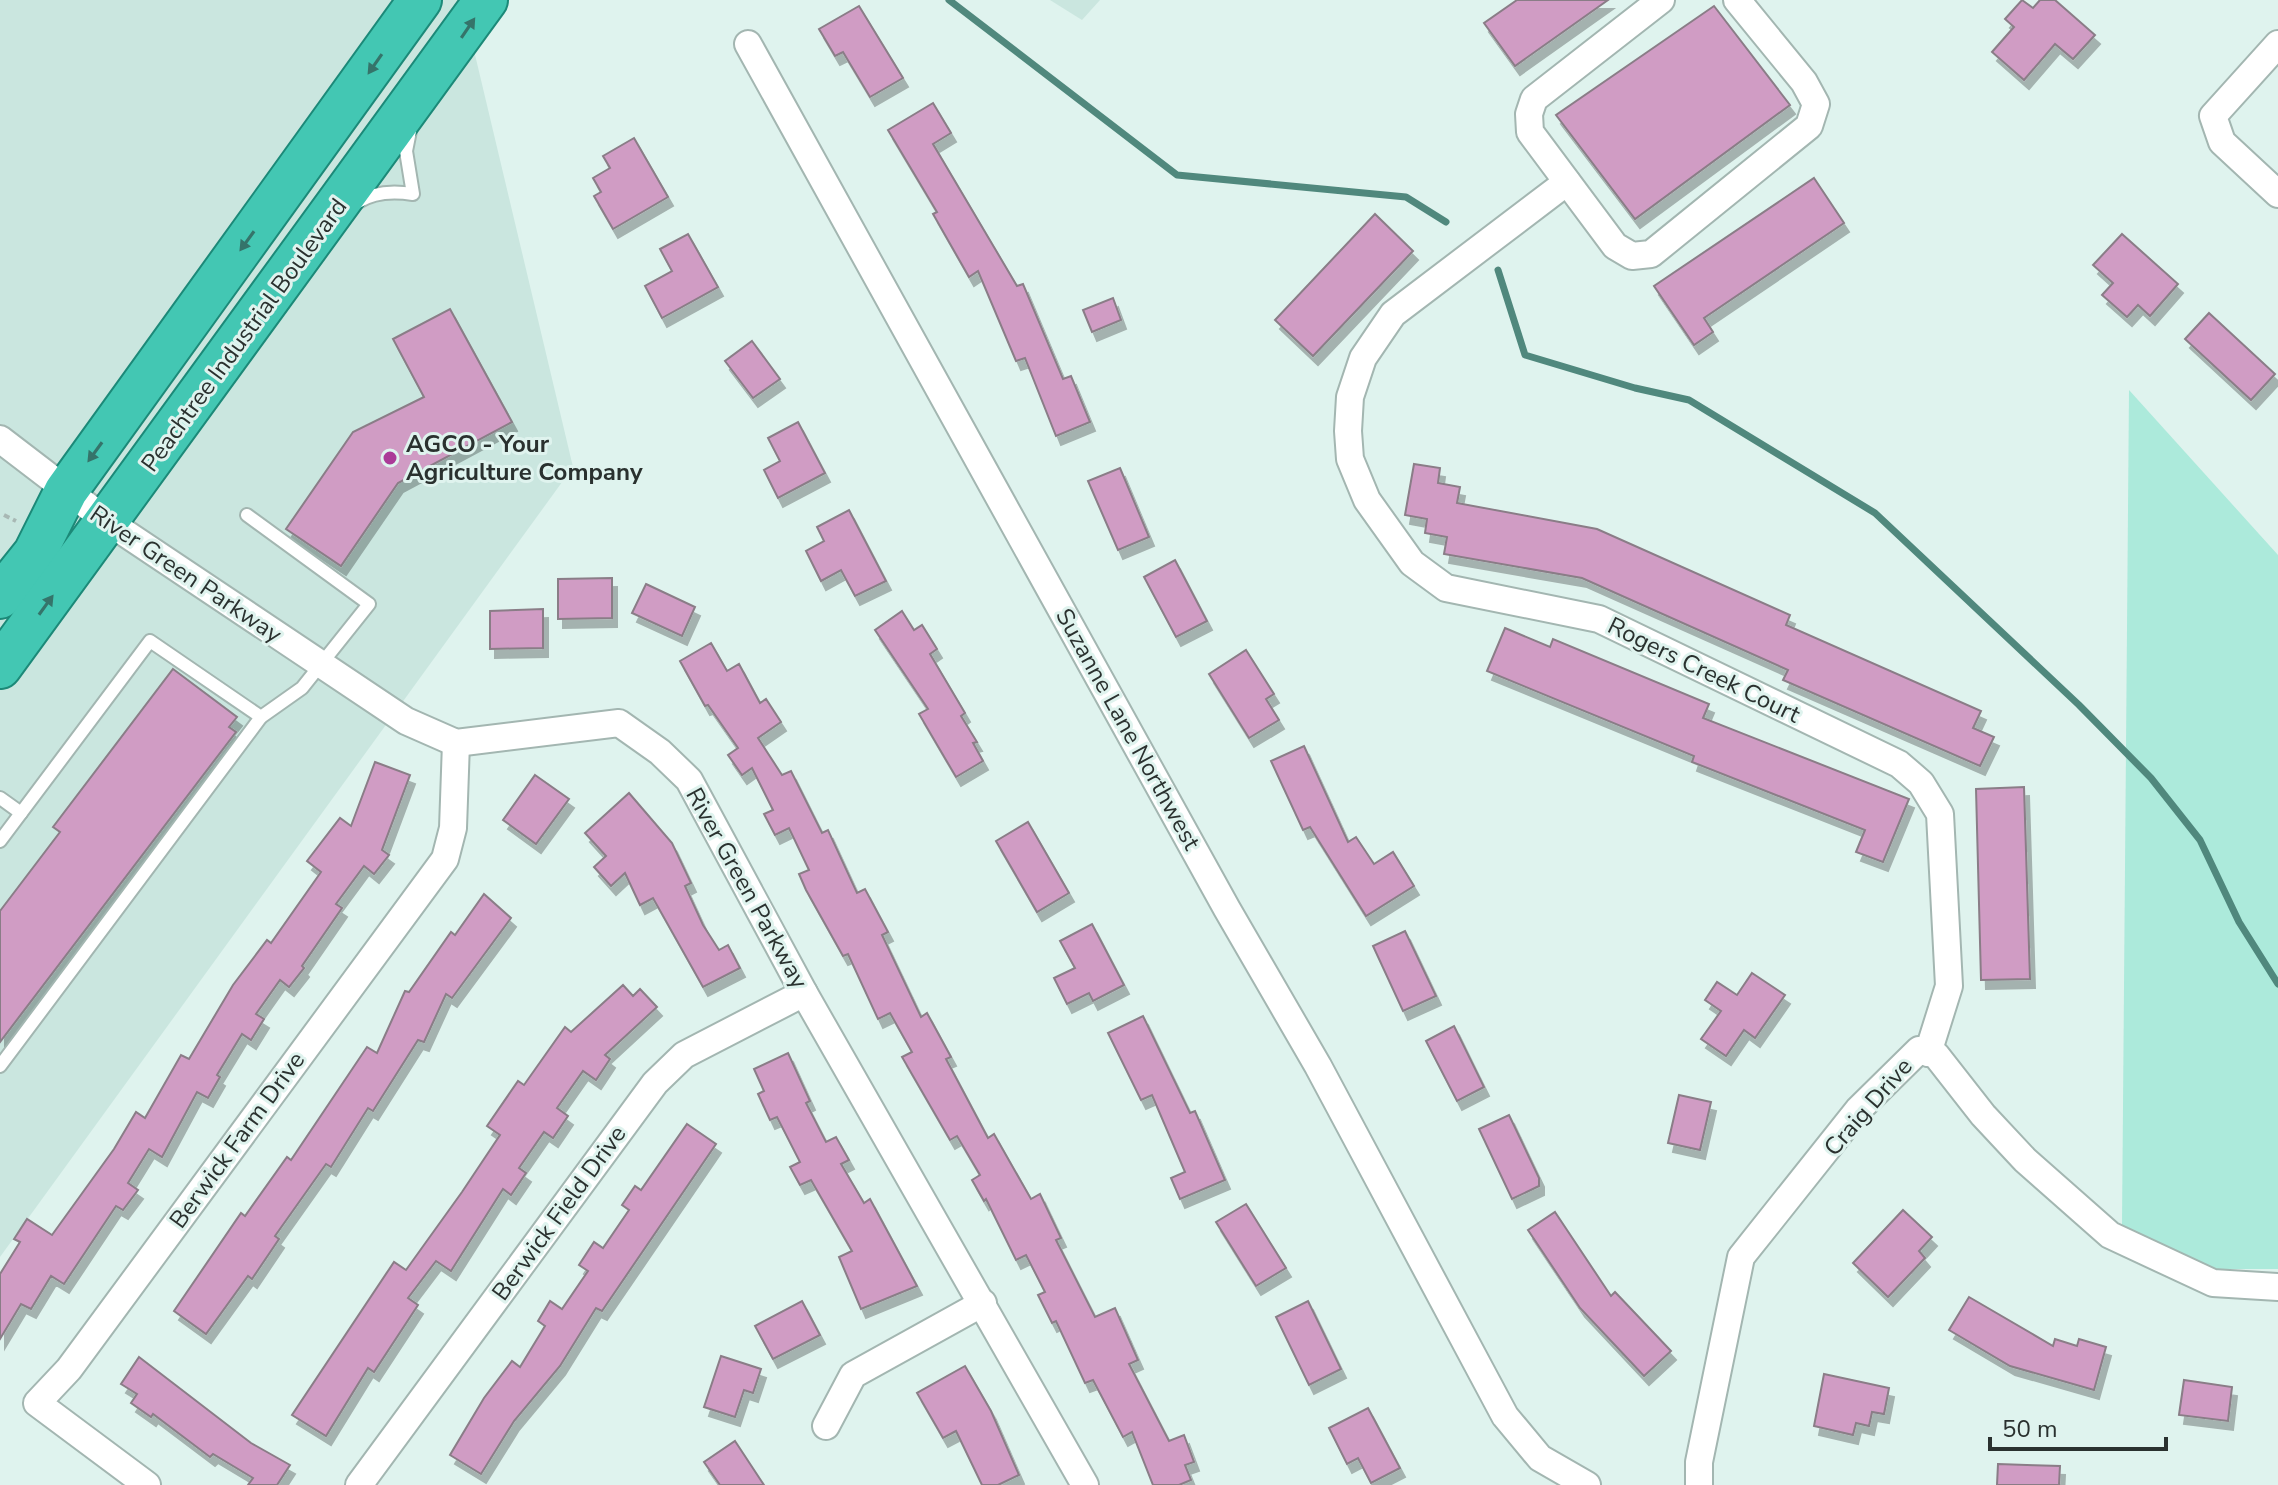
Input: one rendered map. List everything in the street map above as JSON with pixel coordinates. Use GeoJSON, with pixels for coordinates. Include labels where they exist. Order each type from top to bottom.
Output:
{"type":"FeatureCollection","features":[{"type":"Feature","properties":{"kind":"highway"},"geometry":{"type":"LineString","coordinates":[[0,597],[35,553],[66,491],[420,0]]}},
{"type":"Feature","properties":{"kind":"highway","name":"Peachtree Industrial Boulevard"},"geometry":{"type":"LineString","coordinates":[[0,667],[326,224],[486,0]]}},
{"type":"Feature","properties":{"kind":"street"},"geometry":{"type":"LineString","coordinates":[[1661,0],[1534,99],[1529,114],[1530,132],[1615,246],[1632,256],[1651,254],[1809,126],[1816,104],[1804,82],[1737,0]]}},
{"type":"Feature","properties":{"kind":"street","name":"Suzanne Lane Northwest"},"geometry":{"type":"LineString","coordinates":[[748,44],[1227,909],[1318,1066],[1505,1416],[1540,1458],[1587,1485]]}},
{"type":"Feature","properties":{"kind":"street"},"geometry":{"type":"LineString","coordinates":[[2278,44],[2213,116],[2222,142],[2278,194]]}},
{"type":"Feature","properties":{"kind":"street","name":"Rogers Creek Court"},"geometry":{"type":"LineString","coordinates":[[1567,182],[1393,314],[1363,358],[1350,397],[1350,459],[1367,500],[1412,563],[1446,588],[1599,619],[1899,764],[1921,783],[1940,814],[1949,986],[1928,1053]]}},
{"type":"Feature","properties":{"kind":"street","name":"River Green Parkway"},"geometry":{"type":"LineString","coordinates":[[0,439],[107,521],[406,721],[456,743],[619,723],[660,752],[689,780],[804,993],[1085,1485]]}},
{"type":"Feature","properties":{"kind":"street","name":"Berwick Farm Drive"},"geometry":{"type":"LineString","coordinates":[[146,1485],[37,1403],[69,1369],[445,859],[453,828],[456,743]]}},
{"type":"Feature","properties":{"kind":"street","name":"Berwick Field Drive"},"geometry":{"type":"LineString","coordinates":[[359,1485],[655,1083],[684,1055],[804,993]]}},
{"type":"Feature","properties":{"kind":"street","name":"Craig Drive"},"geometry":{"type":"LineString","coordinates":[[1699,1485],[1699,1462],[1741,1257],[1858,1110],[1919,1050],[1936,1055],[1983,1115],[2025,1160],[2110,1235],[2213,1283],[2278,1287]]}},
{"type":"Feature","properties":{"kind":"street"},"geometry":{"type":"LineString","coordinates":[[826,1426],[853,1375],[983,1303]]}},
{"type":"Feature","properties":{"kind":"lane"},"geometry":{"type":"LineString","coordinates":[[0,1066],[261,717],[302,688],[369,604],[247,515]]}},
{"type":"Feature","properties":{"kind":"lane"},"geometry":{"type":"LineString","coordinates":[[0,841],[150,641],[261,717]]}},
{"type":"Feature","properties":{"kind":"lane"},"geometry":{"type":"LineString","coordinates":[[0,798],[21,813]]}},
{"type":"Feature","properties":{"kind":"shaded area"},"geometry":{"type":"Polygon","coordinates":[[[0,0],[462,0],[573,467],[0,1257],[0,0]]]}},
{"type":"Feature","properties":{"kind":"shaded area"},"geometry":{"type":"Polygon","coordinates":[[[1050,0],[1100,0],[1082,20],[1050,0]]]}},
{"type":"Feature","properties":{"kind":"green space"},"geometry":{"type":"Polygon","coordinates":[[[2129,390],[2278,555],[2278,1269],[2206,1269],[2122,1226],[2129,390]]]}},
{"type":"Feature","properties":{"kind":"building"},"geometry":{"type":"Polygon","coordinates":[[[1517,0],[1608,0],[1515,66],[1484,23],[1517,0]]]}},
{"type":"Feature","properties":{"kind":"building"},"geometry":{"type":"Polygon","coordinates":[[[2022,0],[2033,8],[2040,0],[2055,0],[2095,35],[2073,59],[2055,44],[2024,80],[1992,52],[2014,27],[2005,19],[2022,0]]]}},
{"type":"Feature","properties":{"kind":"building"},"geometry":{"type":"Polygon","coordinates":[[[859,6],[903,78],[870,97],[843,52],[835,56],[819,29],[859,6]]]}},
{"type":"Feature","properties":{"kind":"building"},"geometry":{"type":"Polygon","coordinates":[[[1714,6],[1790,105],[1635,219],[1556,115],[1714,6]]]}},
{"type":"Feature","properties":{"kind":"building"},"geometry":{"type":"Polygon","coordinates":[[[933,103],[951,133],[933,144],[1017,286],[1023,284],[1063,379],[1071,376],[1090,422],[1056,436],[1025,358],[1016,361],[978,271],[969,277],[933,214],[937,212],[888,130],[933,103]]]}},
{"type":"Feature","properties":{"kind":"building"},"geometry":{"type":"Polygon","coordinates":[[[634,138],[668,197],[613,229],[594,196],[601,192],[593,178],[610,168],[603,156],[634,138]]]}},
{"type":"Feature","properties":{"kind":"building"},"geometry":{"type":"Polygon","coordinates":[[[1814,178],[1844,223],[1704,318],[1713,332],[1694,345],[1654,286],[1814,178]]]}},
{"type":"Feature","properties":{"kind":"building"},"geometry":{"type":"Polygon","coordinates":[[[1375,214],[1413,251],[1313,356],[1275,320],[1375,214]]]}},
{"type":"Feature","properties":{"kind":"building"},"geometry":{"type":"Polygon","coordinates":[[[688,234],[718,287],[662,318],[645,286],[672,271],[660,249],[688,234]]]}},
{"type":"Feature","properties":{"kind":"building"},"geometry":{"type":"Polygon","coordinates":[[[2122,234],[2178,284],[2150,316],[2138,305],[2127,317],[2102,295],[2113,283],[2093,265],[2122,234]]]}},
{"type":"Feature","properties":{"kind":"building"},"geometry":{"type":"Polygon","coordinates":[[[1113,298],[1121,320],[1092,332],[1083,310],[1113,298]]]}},
{"type":"Feature","properties":{"kind":"building","name":"AGCO - Your Agriculture Company"},"geometry":{"type":"Polygon","coordinates":[[[450,309],[512,422],[398,483],[341,566],[286,529],[353,432],[424,397],[393,339],[450,309]]]}},
{"type":"Feature","properties":{"kind":"building"},"geometry":{"type":"Polygon","coordinates":[[[2209,313],[2275,374],[2251,400],[2185,339],[2209,313]]]}},
{"type":"Feature","properties":{"kind":"building"},"geometry":{"type":"Polygon","coordinates":[[[752,341],[780,379],[753,398],[725,361],[752,341]]]}},
{"type":"Feature","properties":{"kind":"building"},"geometry":{"type":"Polygon","coordinates":[[[798,422],[825,473],[778,498],[764,470],[780,461],[768,438],[798,422]]]}},
{"type":"Feature","properties":{"kind":"building"},"geometry":{"type":"Polygon","coordinates":[[[1414,464],[1440,468],[1438,483],[1460,487],[1457,503],[1597,529],[1790,615],[1786,625],[1981,711],[1973,728],[1994,737],[1980,766],[1783,680],[1788,670],[1582,578],[1444,554],[1447,537],[1425,533],[1427,519],[1405,515],[1414,464]]]}},
{"type":"Feature","properties":{"kind":"building"},"geometry":{"type":"Polygon","coordinates":[[[1120,468],[1149,537],[1118,550],[1088,481],[1120,468]]]}},
{"type":"Feature","properties":{"kind":"building"},"geometry":{"type":"Polygon","coordinates":[[[849,510],[886,581],[855,596],[841,570],[821,581],[806,551],[824,541],[817,527],[849,510]]]}},
{"type":"Feature","properties":{"kind":"building"},"geometry":{"type":"Polygon","coordinates":[[[1175,560],[1207,621],[1176,637],[1144,577],[1175,560]]]}},
{"type":"Feature","properties":{"kind":"building"},"geometry":{"type":"Polygon","coordinates":[[[612,578],[612,618],[558,619],[558,579],[612,578]]]}},
{"type":"Feature","properties":{"kind":"building"},"geometry":{"type":"Polygon","coordinates":[[[646,584],[695,607],[682,636],[632,613],[646,584]]]}},
{"type":"Feature","properties":{"kind":"building"},"geometry":{"type":"Polygon","coordinates":[[[543,609],[543,648],[490,649],[490,611],[543,609]]]}},
{"type":"Feature","properties":{"kind":"building"},"geometry":{"type":"Polygon","coordinates":[[[902,611],[914,630],[922,625],[937,649],[930,654],[965,713],[961,716],[977,742],[973,743],[983,761],[956,777],[919,714],[928,709],[875,630],[902,611]]]}},
{"type":"Feature","properties":{"kind":"building"},"geometry":{"type":"Polygon","coordinates":[[[1505,628],[1550,647],[1553,639],[1709,704],[1703,718],[1909,799],[1883,862],[1856,852],[1865,830],[1692,762],[1694,756],[1487,671],[1505,628]]]}},
{"type":"Feature","properties":{"kind":"building"},"geometry":{"type":"Polygon","coordinates":[[[711,643],[727,671],[739,664],[760,703],[766,699],[781,722],[758,738],[782,775],[791,771],[822,833],[828,830],[857,893],[865,889],[888,932],[882,935],[921,1017],[927,1013],[951,1057],[946,1059],[988,1138],[994,1134],[1031,1199],[1040,1194],[1061,1238],[1056,1240],[1095,1317],[1115,1308],[1138,1360],[1129,1364],[1169,1441],[1184,1435],[1194,1462],[1185,1465],[1191,1480],[1179,1485],[1153,1485],[1132,1432],[1123,1437],[1093,1380],[1085,1383],[1056,1321],[1052,1323],[1038,1295],[1045,1292],[1026,1255],[1016,1260],[986,1199],[984,1201],[972,1180],[980,1175],[957,1136],[950,1140],[902,1057],[912,1052],[890,1013],[878,1019],[848,954],[843,956],[806,890],[799,874],[809,870],[789,828],[775,835],[764,814],[773,810],[752,768],[742,775],[728,755],[738,748],[708,705],[705,706],[680,661],[711,643]]]}},
{"type":"Feature","properties":{"kind":"building"},"geometry":{"type":"Polygon","coordinates":[[[1246,650],[1274,694],[1266,699],[1279,720],[1249,738],[1209,674],[1246,650]]]}},
{"type":"Feature","properties":{"kind":"building"},"geometry":{"type":"Polygon","coordinates":[[[173,669],[237,717],[229,727],[236,732],[0,1042],[0,911],[60,832],[53,827],[173,669]]]}},
{"type":"Feature","properties":{"kind":"building"},"geometry":{"type":"Polygon","coordinates":[[[1304,746],[1348,842],[1356,837],[1374,864],[1393,852],[1414,886],[1366,916],[1310,827],[1303,830],[1271,761],[1304,746]]]}},
{"type":"Feature","properties":{"kind":"building"},"geometry":{"type":"Polygon","coordinates":[[[375,762],[410,775],[382,850],[389,855],[374,874],[364,866],[336,904],[342,908],[302,966],[304,968],[289,987],[280,980],[256,1014],[264,1019],[251,1040],[242,1034],[217,1075],[220,1077],[208,1098],[197,1092],[162,1157],[149,1149],[128,1183],[138,1190],[123,1210],[116,1206],[64,1284],[51,1276],[31,1309],[21,1304],[0,1339],[0,1274],[20,1242],[14,1239],[27,1219],[52,1235],[114,1149],[136,1112],[145,1118],[181,1055],[189,1059],[233,985],[267,940],[271,943],[321,872],[307,861],[340,818],[351,826],[375,762]]]}},
{"type":"Feature","properties":{"kind":"building"},"geometry":{"type":"Polygon","coordinates":[[[535,775],[569,799],[536,844],[503,820],[535,775]]]}},
{"type":"Feature","properties":{"kind":"building"},"geometry":{"type":"Polygon","coordinates":[[[2024,787],[2030,979],[1981,980],[1976,789],[2024,787]]]}},
{"type":"Feature","properties":{"kind":"building"},"geometry":{"type":"Polygon","coordinates":[[[629,793],[672,843],[691,883],[685,886],[703,925],[719,950],[728,945],[740,968],[703,987],[653,898],[640,905],[625,873],[611,886],[594,867],[606,856],[585,833],[629,793]]]}},
{"type":"Feature","properties":{"kind":"building"},"geometry":{"type":"Polygon","coordinates":[[[1028,822],[1069,893],[1037,912],[996,841],[1028,822]]]}},
{"type":"Feature","properties":{"kind":"building"},"geometry":{"type":"Polygon","coordinates":[[[484,894],[511,918],[452,998],[446,994],[424,1042],[418,1040],[373,1111],[368,1108],[331,1167],[326,1164],[275,1236],[279,1239],[252,1279],[248,1276],[206,1334],[174,1311],[241,1213],[245,1216],[287,1157],[291,1160],[367,1047],[377,1053],[405,991],[409,992],[451,932],[455,935],[484,894]]]}},
{"type":"Feature","properties":{"kind":"building"},"geometry":{"type":"Polygon","coordinates":[[[1092,924],[1124,985],[1093,1001],[1089,993],[1067,1004],[1054,978],[1075,968],[1060,941],[1092,924]]]}},
{"type":"Feature","properties":{"kind":"building"},"geometry":{"type":"Polygon","coordinates":[[[1405,931],[1436,996],[1403,1011],[1373,946],[1405,931]]]}},
{"type":"Feature","properties":{"kind":"building"},"geometry":{"type":"Polygon","coordinates":[[[1752,973],[1785,995],[1755,1038],[1744,1030],[1726,1056],[1701,1039],[1721,1011],[1705,1000],[1717,982],[1737,995],[1752,973]]]}},
{"type":"Feature","properties":{"kind":"building"},"geometry":{"type":"Polygon","coordinates":[[[623,985],[633,996],[640,989],[657,1007],[605,1055],[610,1059],[596,1080],[583,1071],[557,1108],[568,1116],[553,1138],[544,1132],[519,1168],[526,1173],[511,1195],[503,1189],[451,1271],[436,1261],[408,1298],[418,1305],[374,1372],[368,1368],[326,1436],[292,1415],[394,1262],[406,1270],[462,1192],[500,1135],[487,1126],[518,1081],[524,1085],[565,1027],[571,1032],[623,985]]]}},
{"type":"Feature","properties":{"kind":"building"},"geometry":{"type":"Polygon","coordinates":[[[1143,1016],[1190,1113],[1195,1111],[1225,1180],[1180,1199],[1171,1178],[1185,1172],[1152,1095],[1141,1100],[1108,1033],[1143,1016]]]}},
{"type":"Feature","properties":{"kind":"building"},"geometry":{"type":"Polygon","coordinates":[[[1454,1026],[1484,1087],[1457,1101],[1426,1041],[1454,1026]]]}},
{"type":"Feature","properties":{"kind":"building"},"geometry":{"type":"Polygon","coordinates":[[[788,1053],[810,1101],[806,1103],[826,1142],[836,1137],[849,1160],[841,1164],[864,1203],[870,1199],[917,1286],[861,1309],[839,1257],[852,1251],[811,1180],[800,1185],[790,1167],[800,1162],[777,1117],[770,1120],[758,1094],[764,1091],[754,1069],[788,1053]]]}},
{"type":"Feature","properties":{"kind":"building"},"geometry":{"type":"Polygon","coordinates":[[[1679,1095],[1711,1102],[1700,1150],[1668,1143],[1679,1095]]]}},
{"type":"Feature","properties":{"kind":"building"},"geometry":{"type":"Polygon","coordinates":[[[1509,1115],[1539,1178],[1539,1186],[1512,1199],[1479,1129],[1509,1115]]]}},
{"type":"Feature","properties":{"kind":"building"},"geometry":{"type":"Polygon","coordinates":[[[687,1124],[716,1144],[602,1311],[596,1308],[560,1366],[514,1421],[481,1474],[450,1455],[484,1398],[512,1361],[520,1367],[545,1326],[538,1321],[550,1301],[562,1309],[588,1271],[579,1265],[594,1242],[603,1248],[629,1210],[622,1205],[635,1186],[641,1190],[687,1124]]]}},
{"type":"Feature","properties":{"kind":"building"},"geometry":{"type":"Polygon","coordinates":[[[1246,1204],[1286,1268],[1256,1286],[1216,1222],[1246,1204]]]}},
{"type":"Feature","properties":{"kind":"building"},"geometry":{"type":"Polygon","coordinates":[[[1903,1210],[1932,1237],[1919,1251],[1925,1258],[1888,1297],[1853,1263],[1903,1210]]]}},
{"type":"Feature","properties":{"kind":"building"},"geometry":{"type":"Polygon","coordinates":[[[1555,1212],[1611,1296],[1615,1292],[1671,1351],[1644,1376],[1580,1308],[1528,1230],[1555,1212]]]}},
{"type":"Feature","properties":{"kind":"building"},"geometry":{"type":"Polygon","coordinates":[[[1969,1297],[2053,1346],[2055,1339],[2077,1346],[2079,1339],[2106,1347],[2094,1390],[2010,1366],[1949,1330],[1969,1297]]]}},
{"type":"Feature","properties":{"kind":"building"},"geometry":{"type":"Polygon","coordinates":[[[802,1301],[820,1335],[773,1359],[755,1326],[802,1301]]]}},
{"type":"Feature","properties":{"kind":"building"},"geometry":{"type":"Polygon","coordinates":[[[1308,1301],[1341,1369],[1309,1385],[1276,1317],[1308,1301]]]}},
{"type":"Feature","properties":{"kind":"building"},"geometry":{"type":"Polygon","coordinates":[[[721,1356],[761,1369],[753,1393],[744,1390],[735,1417],[704,1407],[721,1356]]]}},
{"type":"Feature","properties":{"kind":"building"},"geometry":{"type":"Polygon","coordinates":[[[139,1357],[251,1443],[290,1465],[277,1485],[248,1485],[253,1478],[213,1454],[210,1457],[153,1414],[151,1417],[131,1403],[137,1394],[121,1384],[139,1357]]]}},
{"type":"Feature","properties":{"kind":"building"},"geometry":{"type":"Polygon","coordinates":[[[965,1366],[991,1411],[1019,1475],[998,1485],[982,1485],[956,1431],[943,1438],[917,1393],[965,1366]]]}},
{"type":"Feature","properties":{"kind":"building"},"geometry":{"type":"Polygon","coordinates":[[[1824,1374],[1889,1388],[1884,1414],[1872,1412],[1869,1426],[1856,1423],[1853,1435],[1814,1426],[1824,1374]]]}},
{"type":"Feature","properties":{"kind":"building"},"geometry":{"type":"Polygon","coordinates":[[[2184,1380],[2232,1387],[2228,1421],[2179,1415],[2184,1380]]]}},
{"type":"Feature","properties":{"kind":"building"},"geometry":{"type":"Polygon","coordinates":[[[1368,1408],[1400,1468],[1371,1483],[1358,1458],[1347,1464],[1329,1428],[1368,1408]]]}},
{"type":"Feature","properties":{"kind":"building"},"geometry":{"type":"Polygon","coordinates":[[[735,1441],[764,1485],[720,1485],[704,1462],[735,1441]]]}},
{"type":"Feature","properties":{"kind":"building"},"geometry":{"type":"Polygon","coordinates":[[[1998,1464],[2060,1466],[2059,1485],[1997,1485],[1998,1464]]]}},
{"type":"Feature","properties":{"kind":"waterway"},"geometry":{"type":"LineString","coordinates":[[949,0],[1177,175],[1406,197],[1446,222]]}},
{"type":"Feature","properties":{"kind":"waterway"},"geometry":{"type":"LineString","coordinates":[[1498,270],[1525,355],[1635,388],[1689,400],[1875,513],[2079,705],[2151,778],[2200,840],[2239,922],[2278,984]]}},
{"type":"Feature","properties":{"kind":"place","name":"AGCO - Your Agriculture Company"},"geometry":{"type":"Point","coordinates":[390,458]}}]}
